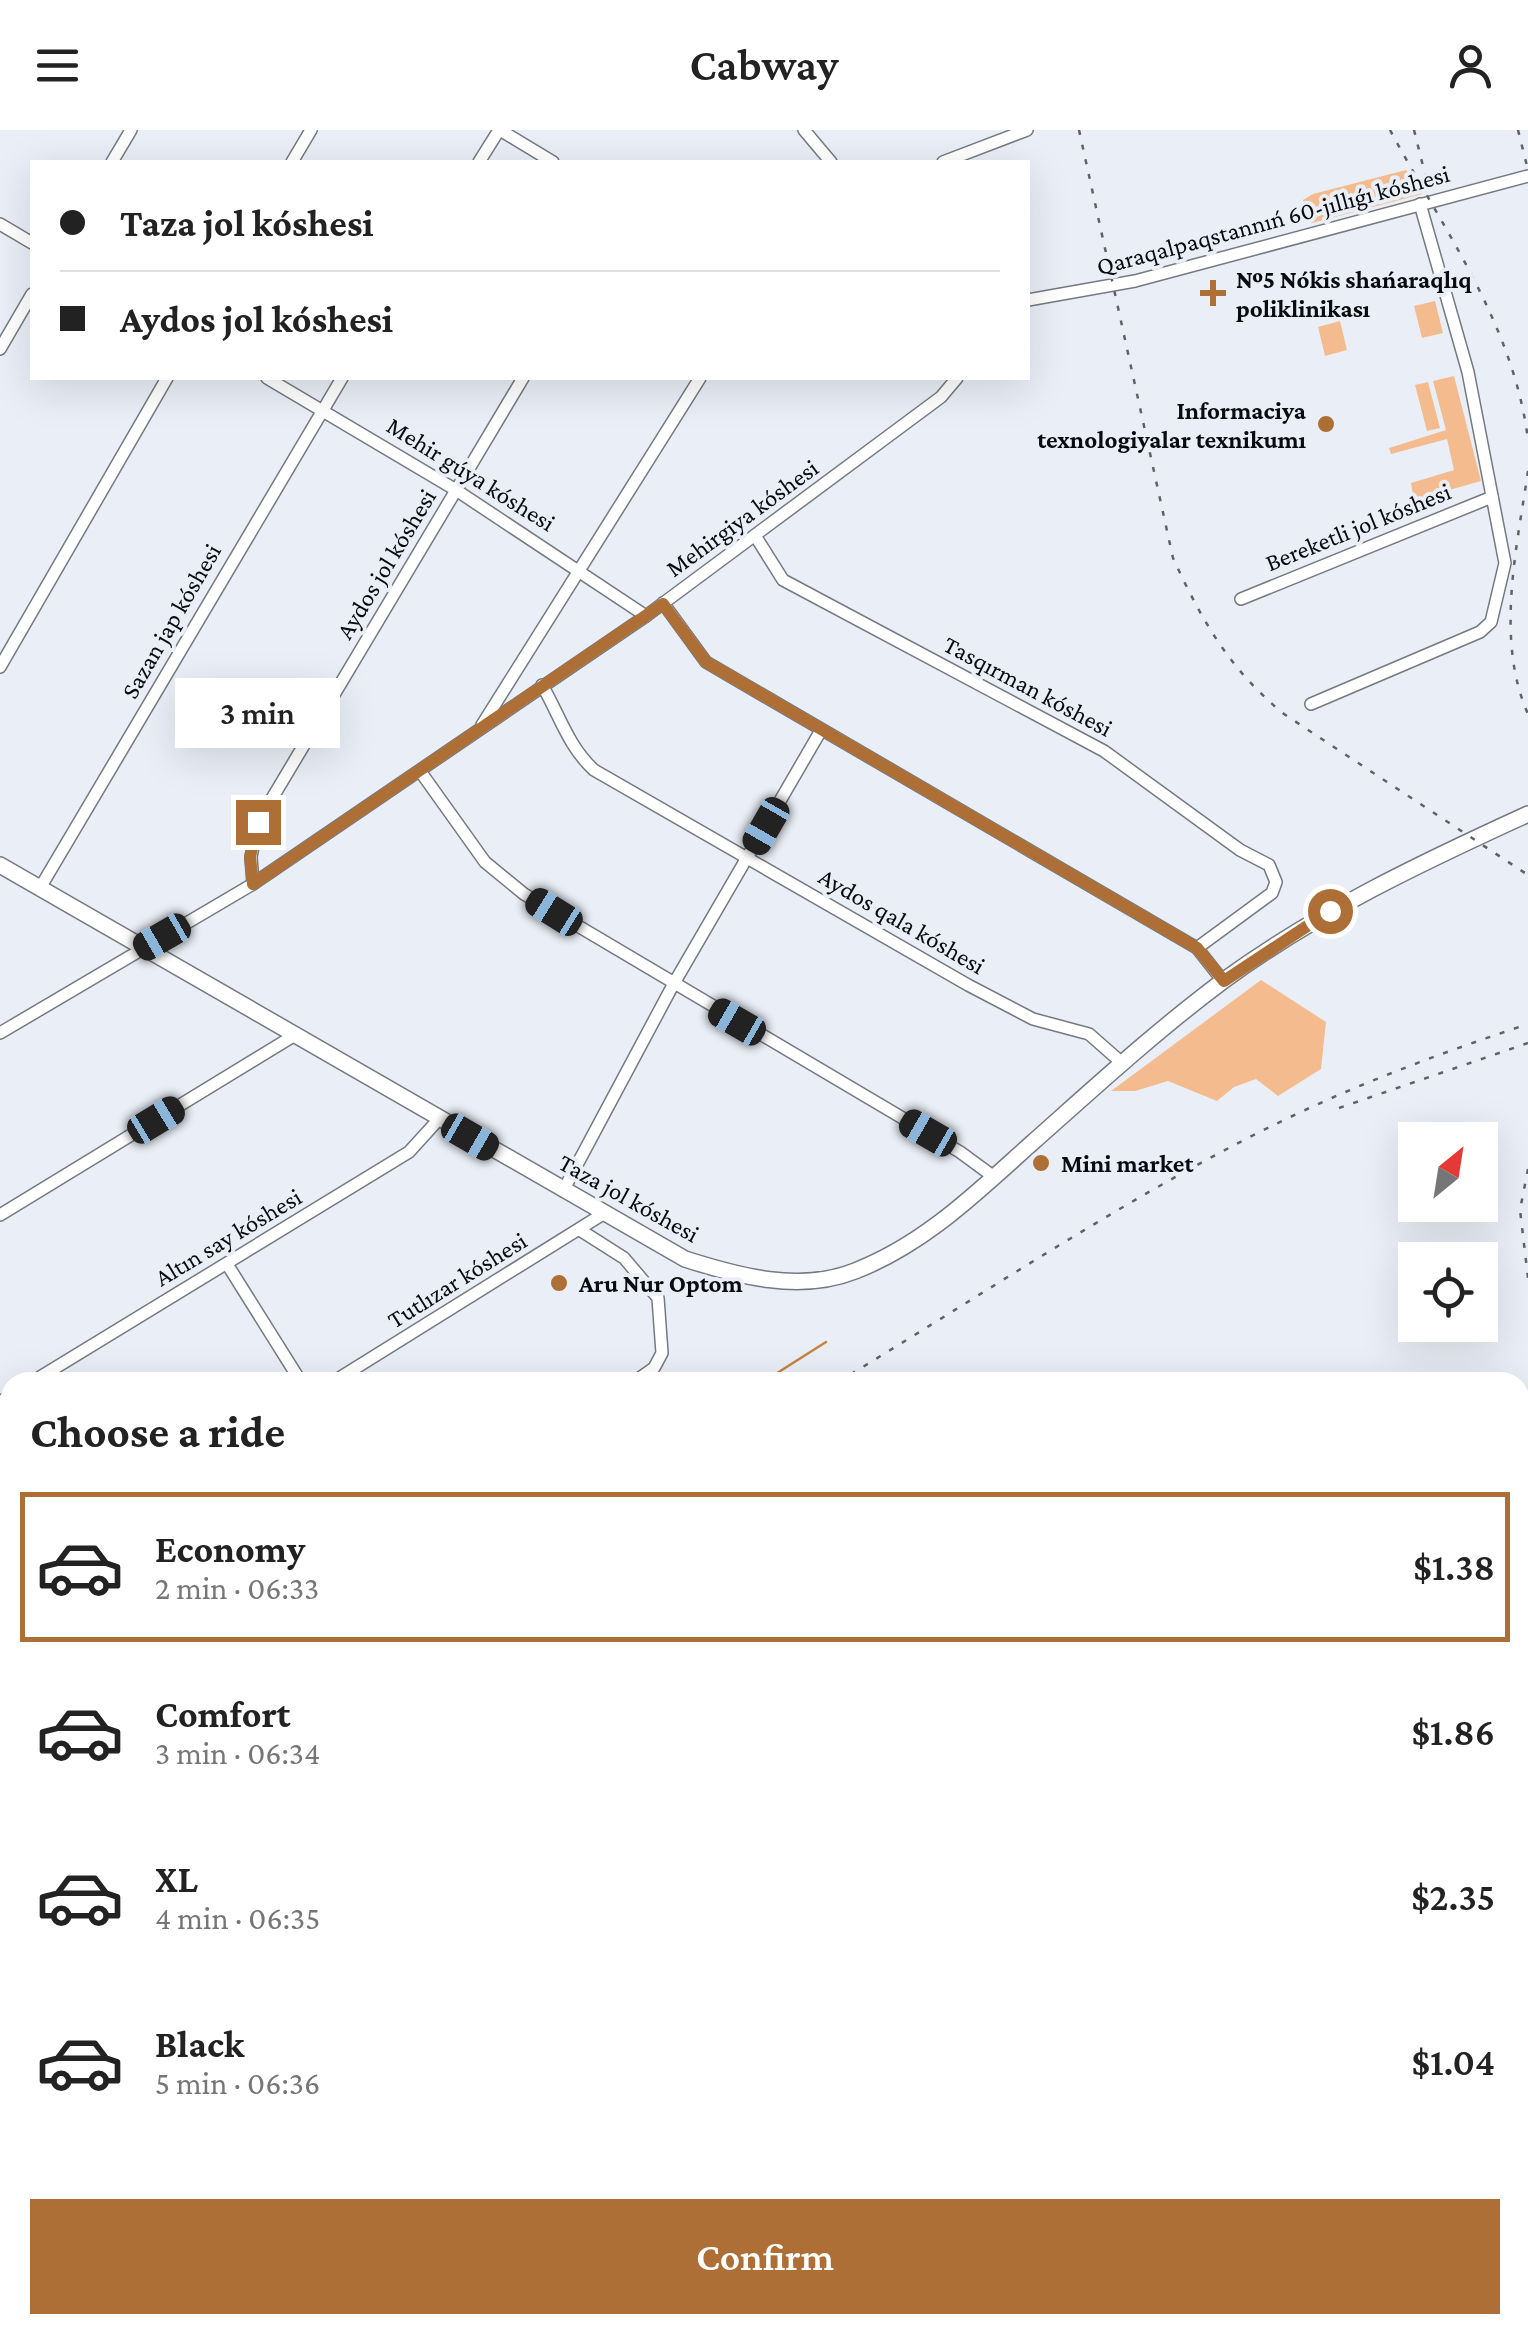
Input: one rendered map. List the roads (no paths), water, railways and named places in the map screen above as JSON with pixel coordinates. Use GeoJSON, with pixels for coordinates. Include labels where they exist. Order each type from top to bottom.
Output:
{"type":"FeatureCollection","features":[{"type":"Feature","properties":{"kind":"main road","name":"Taza jol kóshesi"},"geometry":{"type":"LineString","coordinates":[[0,865],[685,1259],[742,1278],[795,1282],[851,1273],[937,1227],[1122,1063],[1224,981],[1330,911],[1528,814]]}},
{"type":"Feature","properties":{"kind":"street"},"geometry":{"type":"LineString","coordinates":[[113,160],[131,130]]}},
{"type":"Feature","properties":{"kind":"street"},"geometry":{"type":"LineString","coordinates":[[293,160],[311,130]]}},
{"type":"Feature","properties":{"kind":"street"},"geometry":{"type":"LineString","coordinates":[[480,160],[500,130],[550,160]]}},
{"type":"Feature","properties":{"kind":"street"},"geometry":{"type":"LineString","coordinates":[[804,130],[830,160]]}},
{"type":"Feature","properties":{"kind":"street"},"geometry":{"type":"LineString","coordinates":[[948,160],[1028,130]]}},
{"type":"Feature","properties":{"kind":"street","name":"Qaraqalpaqstannıń 60-jıllıǵı kóshesi"},"geometry":{"type":"LineString","coordinates":[[1030,300],[1135,281],[1528,176]]}},
{"type":"Feature","properties":{"kind":"street"},"geometry":{"type":"LineString","coordinates":[[1310,704],[1480,632],[1491,622],[1505,563],[1468,372],[1420,204]]}},
{"type":"Feature","properties":{"kind":"street"},"geometry":{"type":"LineString","coordinates":[[0,224],[30,242]]}},
{"type":"Feature","properties":{"kind":"street"},"geometry":{"type":"LineString","coordinates":[[0,349],[30,297]]}},
{"type":"Feature","properties":{"kind":"street"},"geometry":{"type":"LineString","coordinates":[[0,667],[166,380]]}},
{"type":"Feature","properties":{"kind":"street","name":"Mehir gúyа kóshesi"},"geometry":{"type":"LineString","coordinates":[[271,380],[456,490],[646,616]]}},
{"type":"Feature","properties":{"kind":"street","name":"Sazan jap kóshesi"},"geometry":{"type":"LineString","coordinates":[[40,888],[341,380]]}},
{"type":"Feature","properties":{"kind":"street","name":"Aydos jol kóshesi"},"geometry":{"type":"LineString","coordinates":[[253,884],[250,857],[258,822],[522,380]]}},
{"type":"Feature","properties":{"kind":"street"},"geometry":{"type":"LineString","coordinates":[[480,729],[699,380]]}},
{"type":"Feature","properties":{"kind":"street","name":"Mehirgiya kóshesi"},"geometry":{"type":"LineString","coordinates":[[0,1033],[253,884],[420,771],[756,537],[941,397],[954,380]]}},
{"type":"Feature","properties":{"kind":"street","name":"Bereketli jol kóshesi"},"geometry":{"type":"LineString","coordinates":[[1241,599],[1492,497]]}},
{"type":"Feature","properties":{"kind":"street","name":"Tasqırman kóshesi"},"geometry":{"type":"LineString","coordinates":[[756,537],[784,580],[1104,751],[1240,850],[1269,865],[1276,882],[1272,893],[1197,948]]}},
{"type":"Feature","properties":{"kind":"street"},"geometry":{"type":"LineString","coordinates":[[663,604],[706,662],[820,732],[1197,948],[1224,981]]}},
{"type":"Feature","properties":{"kind":"street","name":"Aydos qala kóshesi"},"geometry":{"type":"LineString","coordinates":[[542,685],[562,719],[572,750],[594,770],[968,985],[1033,1019],[1089,1034],[1122,1063]]}},
{"type":"Feature","properties":{"kind":"street"},"geometry":{"type":"LineString","coordinates":[[563,1191],[673,985],[820,732]]}},
{"type":"Feature","properties":{"kind":"street"},"geometry":{"type":"LineString","coordinates":[[420,771],[485,862],[524,894],[960,1152],[994,1177]]}},
{"type":"Feature","properties":{"kind":"street"},"geometry":{"type":"LineString","coordinates":[[0,1215],[295,1035]]}},
{"type":"Feature","properties":{"kind":"street","name":"Altın say kóshesi"},"geometry":{"type":"LineString","coordinates":[[49,1372],[409,1152],[439,1119]]}},
{"type":"Feature","properties":{"kind":"street","name":"Tutlızar kóshesi"},"geometry":{"type":"LineString","coordinates":[[349,1372],[603,1214]]}},
{"type":"Feature","properties":{"kind":"street"},"geometry":{"type":"LineString","coordinates":[[580,1230],[624,1258],[658,1298],[662,1353],[648,1372]]}},
{"type":"Feature","properties":{"kind":"street"},"geometry":{"type":"LineString","coordinates":[[227,1264],[295,1372]]}},
{"type":"Feature","properties":{"kind":"waterway"},"geometry":{"type":"LineString","coordinates":[[779,1372],[826,1342]]}},
{"type":"Feature","properties":{"kind":"railway"},"geometry":{"type":"LineString","coordinates":[[1079,130],[1173,558],[1207,623],[1248,680],[1284,714],[1528,875]]}},
{"type":"Feature","properties":{"kind":"railway"},"geometry":{"type":"LineString","coordinates":[[1390,130],[1492,317],[1508,357],[1528,440]]}},
{"type":"Feature","properties":{"kind":"railway"},"geometry":{"type":"LineString","coordinates":[[1414,130],[1426,178]]}},
{"type":"Feature","properties":{"kind":"railway"},"geometry":{"type":"LineString","coordinates":[[1518,130],[1528,170]]}},
{"type":"Feature","properties":{"kind":"railway"},"geometry":{"type":"LineString","coordinates":[[1528,471],[1514,562],[1511,625],[1518,685],[1528,714]]}},
{"type":"Feature","properties":{"kind":"railway"},"geometry":{"type":"LineString","coordinates":[[854,1372],[1112,1213],[1225,1150],[1373,1081],[1528,1024]]}},
{"type":"Feature","properties":{"kind":"railway"},"geometry":{"type":"LineString","coordinates":[[1339,1108],[1528,1043]]}},
{"type":"Feature","properties":{"kind":"railway"},"geometry":{"type":"LineString","coordinates":[[1528,1169],[1520,1210],[1528,1278]]}},
{"type":"Feature","properties":{"kind":"place","name":"№5 Nókis shańaraqlıq poliklinikası"},"geometry":{"type":"Point","coordinates":[1213,293]}},
{"type":"Feature","properties":{"kind":"place","name":"Informaciya texnologiyalar texnikumı"},"geometry":{"type":"Point","coordinates":[1326,424]}},
{"type":"Feature","properties":{"kind":"place","name":"Mini market"},"geometry":{"type":"Point","coordinates":[1041,1163]}},
{"type":"Feature","properties":{"kind":"place","name":"Aru Nur Optom"},"geometry":{"type":"Point","coordinates":[559,1283]}}]}
